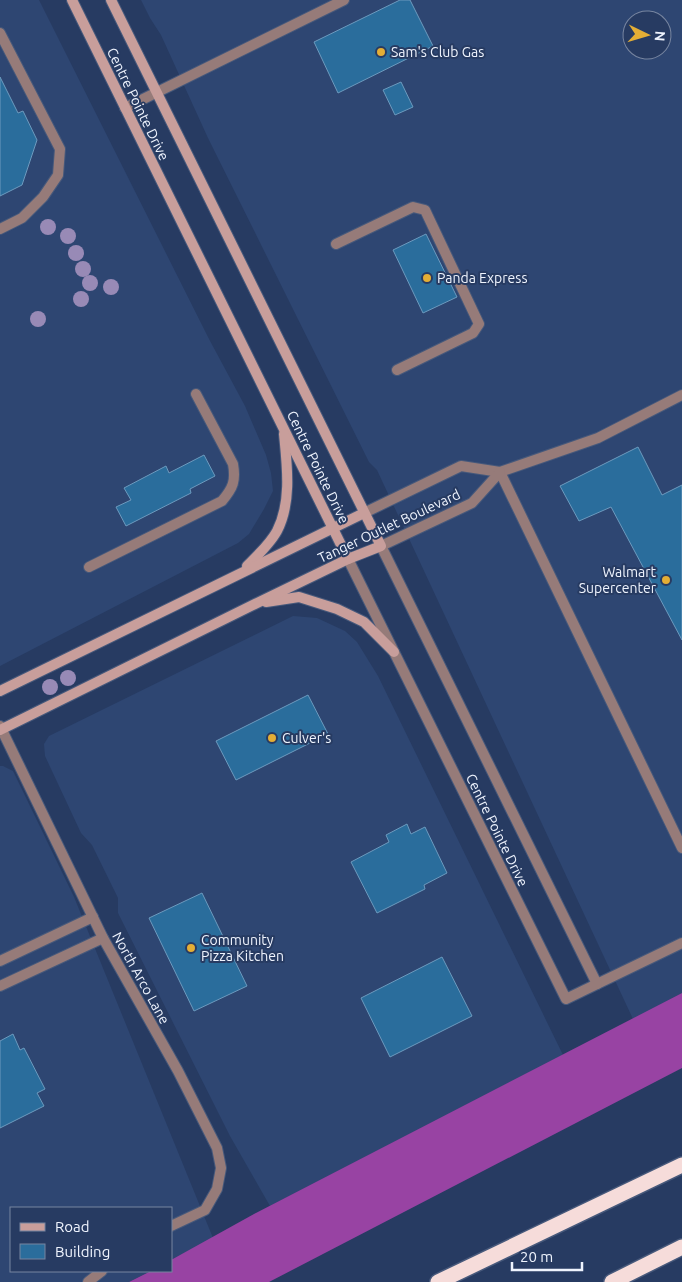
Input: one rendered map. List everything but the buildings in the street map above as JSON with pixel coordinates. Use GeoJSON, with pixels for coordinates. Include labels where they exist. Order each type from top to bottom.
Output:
{"type":"FeatureCollection","features":[{"type":"Feature","properties":{"kind":"highway"},"geometry":{"type":"LineString","coordinates":[[438,1282],[682,1165]]}},
{"type":"Feature","properties":{"kind":"highway"},"geometry":{"type":"LineString","coordinates":[[612,1282],[682,1247]]}},
{"type":"Feature","properties":{"kind":"street","name":"Centre Pointe Drive"},"geometry":{"type":"LineString","coordinates":[[72,0],[566,999],[597,984],[111,0]]}},
{"type":"Feature","properties":{"kind":"street"},"geometry":{"type":"LineString","coordinates":[[125,108],[344,0]]}},
{"type":"Feature","properties":{"kind":"street"},"geometry":{"type":"LineString","coordinates":[[0,33],[60,149],[58,175],[43,198],[22,218],[0,229]]}},
{"type":"Feature","properties":{"kind":"street"},"geometry":{"type":"LineString","coordinates":[[336,244],[413,207],[425,210],[478,324],[473,333],[397,370]]}},
{"type":"Feature","properties":{"kind":"street"},"geometry":{"type":"LineString","coordinates":[[89,567],[222,501],[231,490],[235,475],[233,464],[196,394]]}},
{"type":"Feature","properties":{"kind":"street"},"geometry":{"type":"LineString","coordinates":[[682,395],[598,438],[500,472],[682,848]]}},
{"type":"Feature","properties":{"kind":"street"},"geometry":{"type":"LineString","coordinates":[[240,572],[262,552],[277,531],[284,509],[288,470],[282,426]]}},
{"type":"Feature","properties":{"kind":"street","name":"Tanger Outlet Boulevard"},"geometry":{"type":"LineString","coordinates":[[0,691],[240,572],[462,466],[500,472]]}},
{"type":"Feature","properties":{"kind":"street","name":"Tanger Outlet Boulevard"},"geometry":{"type":"LineString","coordinates":[[1,729],[348,559],[381,546],[472,503],[500,472]]}},
{"type":"Feature","properties":{"kind":"street"},"geometry":{"type":"LineString","coordinates":[[255,604],[299,597],[337,609],[364,622],[394,652]]}},
{"type":"Feature","properties":{"kind":"street","name":"North Arco Lane"},"geometry":{"type":"LineString","coordinates":[[1,729],[102,938],[178,1071],[217,1148],[221,1168],[217,1189],[205,1210],[172,1226]]}},
{"type":"Feature","properties":{"kind":"street"},"geometry":{"type":"LineString","coordinates":[[0,962],[93,917]]}},
{"type":"Feature","properties":{"kind":"street"},"geometry":{"type":"LineString","coordinates":[[0,986],[102,938]]}},
{"type":"Feature","properties":{"kind":"street"},"geometry":{"type":"LineString","coordinates":[[597,984],[682,943]]}},
{"type":"Feature","properties":{"kind":"street"},"geometry":{"type":"LineString","coordinates":[[88,1282],[101,1272]]}},
{"type":"Feature","properties":{"kind":"shaded area"},"geometry":{"type":"Polygon","coordinates":[[[0,0],[39,0],[209,339],[245,406],[266,455],[273,491],[249,534],[238,543],[0,666],[0,0]]]}},
{"type":"Feature","properties":{"kind":"shaded area"},"geometry":{"type":"Polygon","coordinates":[[[141,0],[682,0],[682,993],[633,1019],[377,470],[369,462],[208,138],[161,35],[141,0]]]}},
{"type":"Feature","properties":{"kind":"shaded area"},"geometry":{"type":"Polygon","coordinates":[[[293,616],[317,618],[345,631],[357,642],[378,676],[563,1055],[270,1206],[230,1136],[118,913],[118,898],[92,845],[81,833],[45,756],[44,744],[49,736],[293,616]]]}},
{"type":"Feature","properties":{"kind":"shaded area"},"geometry":{"type":"Polygon","coordinates":[[[0,766],[3,766],[13,771],[74,897],[213,1238],[172,1259],[172,1207],[10,1207],[10,1272],[149,1272],[129,1282],[0,1282],[0,766]]]}},
{"type":"Feature","properties":{"kind":"shaded area"},"geometry":{"type":"Polygon","coordinates":[[[682,993],[682,1068],[269,1282],[129,1282],[149,1272],[172,1272],[172,1259],[254,1214],[682,993]]]}},
{"type":"Feature","properties":{"kind":"place","name":"Sam's Club Gas"},"geometry":{"type":"Point","coordinates":[381,52]}},
{"type":"Feature","properties":{"kind":"place","name":"Panda Express"},"geometry":{"type":"Point","coordinates":[427,278]}},
{"type":"Feature","properties":{"kind":"place","name":"Walmart Supercenter"},"geometry":{"type":"Point","coordinates":[666,580]}},
{"type":"Feature","properties":{"kind":"place","name":"Culver's"},"geometry":{"type":"Point","coordinates":[272,738]}},
{"type":"Feature","properties":{"kind":"place","name":"Community Pizza Kitchen"},"geometry":{"type":"Point","coordinates":[191,948]}}]}
